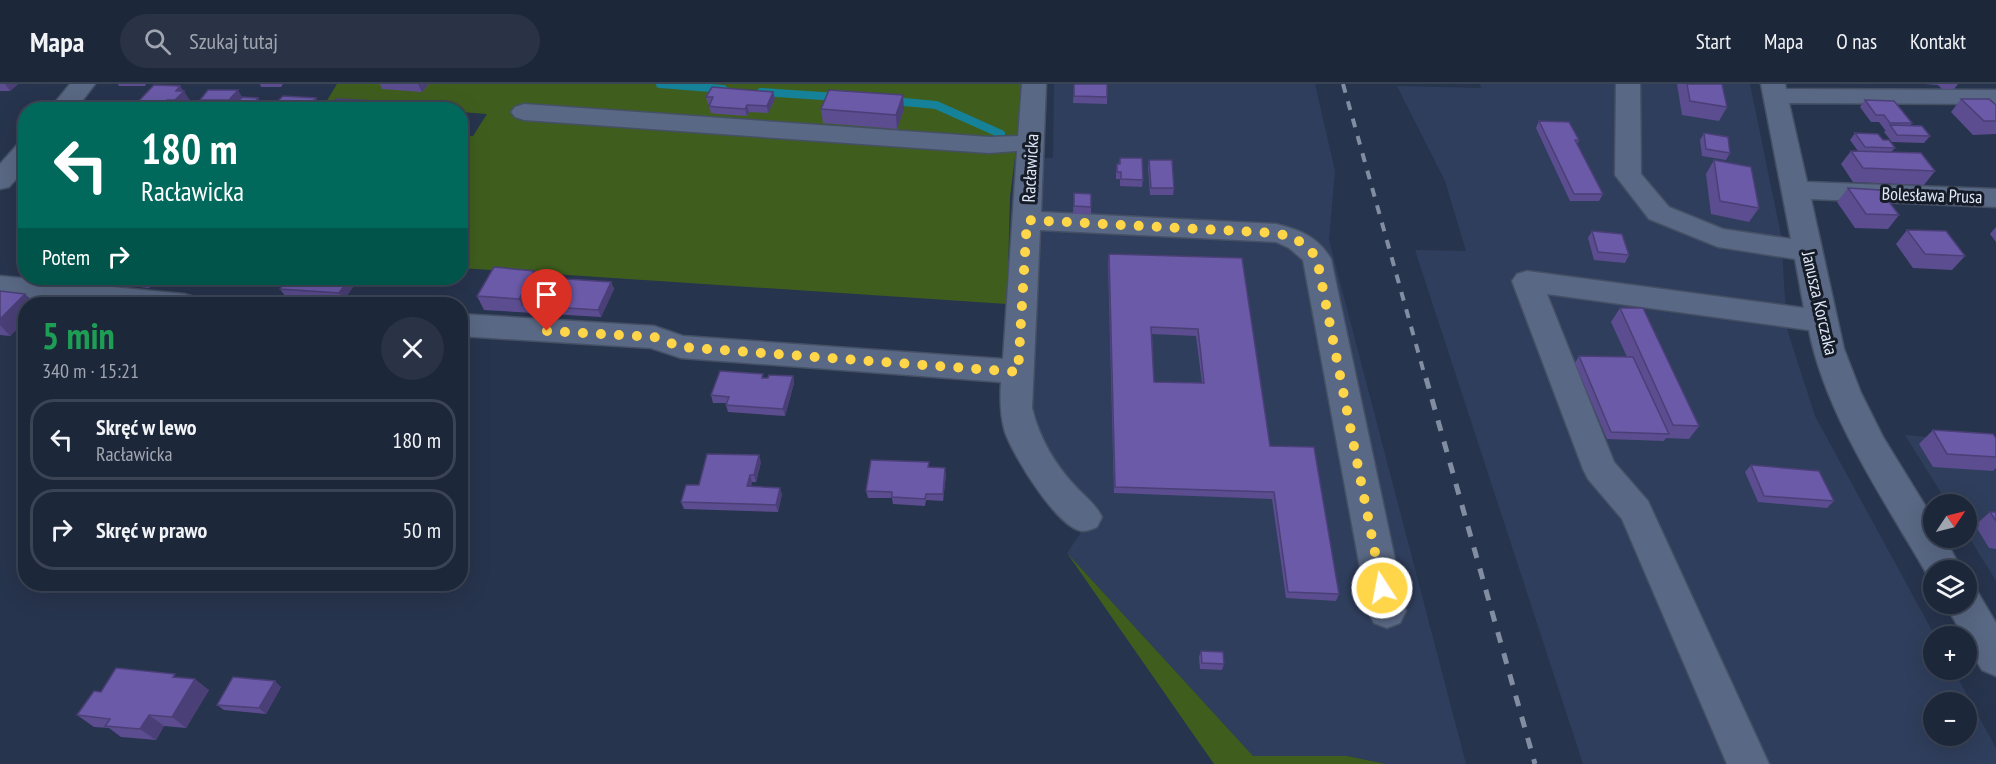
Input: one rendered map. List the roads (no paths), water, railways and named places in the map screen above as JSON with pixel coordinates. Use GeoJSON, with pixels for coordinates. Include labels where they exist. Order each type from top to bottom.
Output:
{"type":"FeatureCollection","features":[{"type":"Feature","properties":{"kind":"street"},"geometry":{"type":"LineString","coordinates":[[68,102],[83,84]]}},
{"type":"Feature","properties":{"kind":"street","name":"Racławicka"},"geometry":{"type":"LineString","coordinates":[[1034,84],[1016,408],[1023,435],[1068,503],[1084,518]]}},
{"type":"Feature","properties":{"kind":"street"},"geometry":{"type":"LineString","coordinates":[[1628,84],[1628,175],[1659,213],[1718,238],[1807,250]]}},
{"type":"Feature","properties":{"kind":"street"},"geometry":{"type":"LineString","coordinates":[[1775,90],[1996,97]]}},
{"type":"Feature","properties":{"kind":"street","name":"Janusza Korczaka"},"geometry":{"type":"LineString","coordinates":[[1775,90],[1828,349],[1845,393],[1870,444],[1938,560]]}},
{"type":"Feature","properties":{"kind":"street"},"geometry":{"type":"LineString","coordinates":[[524,112],[989,146],[1031,143]]}},
{"type":"Feature","properties":{"kind":"street"},"geometry":{"type":"LineString","coordinates":[[0,181],[18,160]]}},
{"type":"Feature","properties":{"kind":"street","name":"Bolesława Prusa"},"geometry":{"type":"LineString","coordinates":[[1795,190],[1996,198]]}},
{"type":"Feature","properties":{"kind":"street"},"geometry":{"type":"LineString","coordinates":[[1027,220],[1275,233],[1290,236],[1312,250],[1317,259],[1387,611]]}},
{"type":"Feature","properties":{"kind":"street"},"geometry":{"type":"LineString","coordinates":[[1748,764],[1636,511],[1600,469],[1527,281],[1822,321]]}},
{"type":"Feature","properties":{"kind":"street"},"geometry":{"type":"LineString","coordinates":[[0,286],[112,297]]}},
{"type":"Feature","properties":{"kind":"street"},"geometry":{"type":"LineString","coordinates":[[468,325],[654,337],[681,347],[1018,372]]}},
{"type":"Feature","properties":{"kind":"street"},"geometry":{"type":"LineString","coordinates":[[1970,614],[1996,658]]}},
{"type":"Feature","properties":{"kind":"waterway"},"geometry":{"type":"LineString","coordinates":[[660,84],[723,89]]}},
{"type":"Feature","properties":{"kind":"waterway"},"geometry":{"type":"LineString","coordinates":[[761,92],[837,97]]}},
{"type":"Feature","properties":{"kind":"waterway"},"geometry":{"type":"LineString","coordinates":[[893,101],[936,105],[1001,134]]}},
{"type":"Feature","properties":{"kind":"railway"},"geometry":{"type":"LineString","coordinates":[[1343,84],[1426,380]]}},
{"type":"Feature","properties":{"kind":"railway"},"geometry":{"type":"LineString","coordinates":[[1426,378],[1535,764]]}}]}
